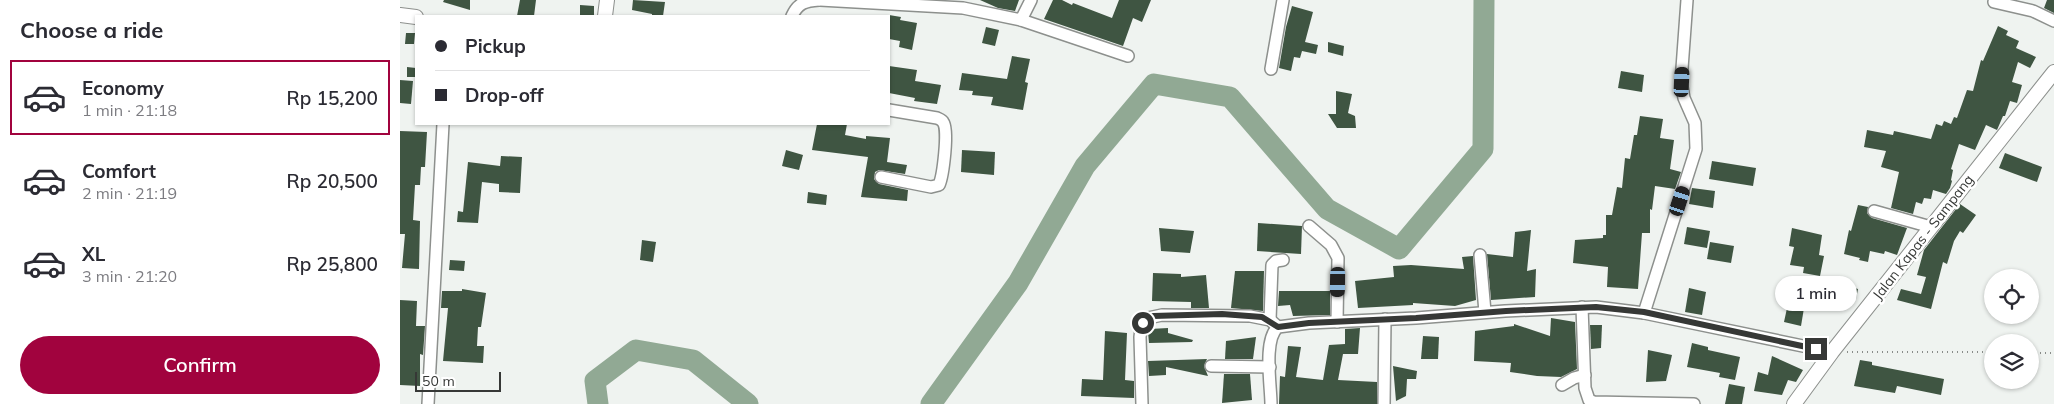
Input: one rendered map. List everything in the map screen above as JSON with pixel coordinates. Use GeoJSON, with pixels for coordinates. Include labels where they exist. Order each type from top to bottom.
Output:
{"type":"FeatureCollection","features":[{"type":"Feature","properties":{"kind":"street"},"geometry":{"type":"LineString","coordinates":[[605,15],[607,0]]}},
{"type":"Feature","properties":{"kind":"street"},"geometry":{"type":"LineString","coordinates":[[792,15],[795,9],[807,0],[963,8],[1021,20],[1128,56]]}},
{"type":"Feature","properties":{"kind":"street"},"geometry":{"type":"LineString","coordinates":[[1021,20],[1031,0]]}},
{"type":"Feature","properties":{"kind":"street"},"geometry":{"type":"LineString","coordinates":[[1271,69],[1284,0]]}},
{"type":"Feature","properties":{"kind":"street"},"geometry":{"type":"LineString","coordinates":[[1644,312],[1696,149],[1695,123],[1684,98],[1682,82],[1687,0]]}},
{"type":"Feature","properties":{"kind":"street"},"geometry":{"type":"LineString","coordinates":[[1994,2],[2035,6],[2054,21]]}},
{"type":"Feature","properties":{"kind":"street"},"geometry":{"type":"LineString","coordinates":[[400,15],[415,17]]}},
{"type":"Feature","properties":{"kind":"street","name":"Jalan Kapas - Sampang"},"geometry":{"type":"LineString","coordinates":[[1794,404],[1832,352],[2054,72]]}},
{"type":"Feature","properties":{"kind":"street"},"geometry":{"type":"LineString","coordinates":[[882,177],[931,187],[939,185],[942,178],[946,130],[943,122],[937,118],[890,110]]}},
{"type":"Feature","properties":{"kind":"street"},"geometry":{"type":"LineString","coordinates":[[428,404],[442,125]]}},
{"type":"Feature","properties":{"kind":"street"},"geometry":{"type":"LineString","coordinates":[[1874,211],[1931,227]]}},
{"type":"Feature","properties":{"kind":"street"},"geometry":{"type":"LineString","coordinates":[[1309,226],[1331,245],[1338,258],[1337,322]]}},
{"type":"Feature","properties":{"kind":"street"},"geometry":{"type":"LineString","coordinates":[[1480,255],[1485,312]]}},
{"type":"Feature","properties":{"kind":"street"},"geometry":{"type":"LineString","coordinates":[[1272,404],[1270,367],[1271,336],[1274,324],[1272,265],[1276,261],[1283,260]]}},
{"type":"Feature","properties":{"kind":"street"},"geometry":{"type":"LineString","coordinates":[[1582,307],[1586,396],[1589,400],[1594,402],[1694,404]]}},
{"type":"Feature","properties":{"kind":"street"},"geometry":{"type":"LineString","coordinates":[[1142,404],[1141,329],[1148,318],[1162,315],[1222,314],[1250,316],[1274,324],[1582,307],[1644,312],[1832,352]]}},
{"type":"Feature","properties":{"kind":"street"},"geometry":{"type":"LineString","coordinates":[[1384,404],[1385,319]]}},
{"type":"Feature","properties":{"kind":"street"},"geometry":{"type":"LineString","coordinates":[[1211,366],[1270,367]]}},
{"type":"Feature","properties":{"kind":"street"},"geometry":{"type":"LineString","coordinates":[[1562,385],[1574,378],[1585,375]]}},
{"type":"Feature","properties":{"kind":"path"},"geometry":{"type":"LineString","coordinates":[[1832,352],[1984,352]]}},
{"type":"Feature","properties":{"kind":"path"},"geometry":{"type":"LineString","coordinates":[[2039,353],[2054,353]]}},
{"type":"Feature","properties":{"kind":"building"},"geometry":{"type":"Polygon","coordinates":[[[444,0],[470,0],[470,10],[443,2],[444,0]]]}},
{"type":"Feature","properties":{"kind":"building"},"geometry":{"type":"Polygon","coordinates":[[[520,0],[536,0],[534,15],[517,15],[520,0]]]}},
{"type":"Feature","properties":{"kind":"building"},"geometry":{"type":"Polygon","coordinates":[[[633,0],[665,2],[663,15],[652,15],[632,10],[633,0]]]}},
{"type":"Feature","properties":{"kind":"building"},"geometry":{"type":"Polygon","coordinates":[[[980,0],[1019,0],[1015,11],[998,8],[980,0]]]}},
{"type":"Feature","properties":{"kind":"building"},"geometry":{"type":"Polygon","coordinates":[[[1053,0],[1062,0],[1072,5],[1073,3],[1112,18],[1119,0],[1151,0],[1142,22],[1133,18],[1123,46],[1044,19],[1053,0]]]}},
{"type":"Feature","properties":{"kind":"building"},"geometry":{"type":"Polygon","coordinates":[[[2047,0],[2054,0],[2054,13],[2044,8],[2047,0]]]}},
{"type":"Feature","properties":{"kind":"building"},"geometry":{"type":"Polygon","coordinates":[[[580,5],[594,6],[594,15],[580,15],[580,5]]]}},
{"type":"Feature","properties":{"kind":"building"},"geometry":{"type":"Polygon","coordinates":[[[1292,6],[1313,12],[1305,42],[1318,45],[1316,54],[1302,51],[1300,58],[1294,57],[1291,71],[1279,68],[1286,27],[1292,6]]]}},
{"type":"Feature","properties":{"kind":"building"},"geometry":{"type":"Polygon","coordinates":[[[890,15],[901,17],[900,20],[917,23],[912,50],[899,47],[900,41],[890,39],[890,15]]]}},
{"type":"Feature","properties":{"kind":"building"},"geometry":{"type":"Polygon","coordinates":[[[1998,26],[2008,31],[2006,35],[2019,41],[2016,48],[2036,57],[2030,68],[2018,62],[2012,82],[2022,85],[2017,103],[2010,101],[2005,116],[2003,116],[1997,130],[1986,125],[1975,150],[1959,144],[1951,169],[1953,170],[1952,181],[1946,194],[1933,190],[1931,199],[1924,198],[1922,204],[1916,202],[1913,214],[1891,208],[1899,172],[1881,167],[1886,151],[1864,147],[1867,130],[1893,135],[1894,131],[1931,139],[1936,124],[1942,126],[1944,121],[1951,124],[1954,117],[1957,118],[1967,90],[1973,91],[1981,60],[1983,61],[1998,26]]]}},
{"type":"Feature","properties":{"kind":"building"},"geometry":{"type":"Polygon","coordinates":[[[986,27],[999,30],[995,46],[982,43],[986,27]]]}},
{"type":"Feature","properties":{"kind":"building"},"geometry":{"type":"Polygon","coordinates":[[[406,33],[415,33],[414,44],[405,44],[406,33]]]}},
{"type":"Feature","properties":{"kind":"building"},"geometry":{"type":"Polygon","coordinates":[[[1328,42],[1344,46],[1343,56],[1328,52],[1328,42]]]}},
{"type":"Feature","properties":{"kind":"building"},"geometry":{"type":"Polygon","coordinates":[[[1012,56],[1030,59],[1025,82],[1028,83],[1023,110],[991,105],[993,97],[972,95],[973,91],[959,90],[962,73],[1007,79],[1012,56]]]}},
{"type":"Feature","properties":{"kind":"building"},"geometry":{"type":"Polygon","coordinates":[[[890,66],[917,70],[915,81],[941,85],[937,104],[914,101],[915,98],[890,93],[890,66]]]}},
{"type":"Feature","properties":{"kind":"building"},"geometry":{"type":"Polygon","coordinates":[[[407,67],[415,68],[415,77],[407,77],[407,67]]]}},
{"type":"Feature","properties":{"kind":"building"},"geometry":{"type":"Polygon","coordinates":[[[1621,71],[1644,75],[1642,92],[1618,88],[1621,71]]]}},
{"type":"Feature","properties":{"kind":"building"},"geometry":{"type":"Polygon","coordinates":[[[400,80],[413,81],[411,104],[400,103],[400,80]]]}},
{"type":"Feature","properties":{"kind":"building"},"geometry":{"type":"Polygon","coordinates":[[[1336,91],[1352,94],[1348,113],[1355,116],[1356,128],[1337,128],[1328,114],[1336,114],[1336,91]]]}},
{"type":"Feature","properties":{"kind":"building"},"geometry":{"type":"Polygon","coordinates":[[[1640,116],[1663,119],[1660,138],[1674,140],[1670,169],[1681,172],[1675,189],[1655,186],[1652,210],[1650,209],[1650,233],[1642,233],[1638,289],[1607,287],[1608,267],[1573,263],[1575,240],[1603,238],[1603,235],[1606,235],[1606,215],[1612,215],[1617,187],[1622,188],[1625,158],[1630,159],[1634,135],[1637,135],[1640,116]]]}},
{"type":"Feature","properties":{"kind":"building"},"geometry":{"type":"Polygon","coordinates":[[[817,125],[847,125],[845,135],[866,139],[866,136],[890,138],[887,162],[907,165],[905,174],[879,170],[875,172],[874,179],[879,184],[908,190],[907,201],[861,197],[868,157],[812,150],[817,125]]]}},
{"type":"Feature","properties":{"kind":"building"},"geometry":{"type":"Polygon","coordinates":[[[400,131],[427,132],[425,167],[421,167],[420,185],[415,185],[413,220],[420,221],[419,269],[402,268],[405,234],[400,234],[400,131]]]}},
{"type":"Feature","properties":{"kind":"building"},"geometry":{"type":"Polygon","coordinates":[[[786,150],[803,155],[799,170],[782,166],[786,150]]]}},
{"type":"Feature","properties":{"kind":"building"},"geometry":{"type":"Polygon","coordinates":[[[962,150],[995,152],[994,175],[961,172],[962,150]]]}},
{"type":"Feature","properties":{"kind":"building"},"geometry":{"type":"Polygon","coordinates":[[[2005,153],[2042,167],[2037,182],[1999,168],[2005,153]]]}},
{"type":"Feature","properties":{"kind":"building"},"geometry":{"type":"Polygon","coordinates":[[[501,156],[522,157],[520,193],[499,192],[499,184],[482,182],[478,223],[457,222],[458,211],[463,212],[468,162],[500,166],[501,156]]]}},
{"type":"Feature","properties":{"kind":"building"},"geometry":{"type":"Polygon","coordinates":[[[1712,161],[1756,168],[1753,186],[1709,179],[1712,161]]]}},
{"type":"Feature","properties":{"kind":"building"},"geometry":{"type":"Polygon","coordinates":[[[1692,188],[1715,191],[1713,208],[1689,204],[1692,188]]]}},
{"type":"Feature","properties":{"kind":"building"},"geometry":{"type":"Polygon","coordinates":[[[808,192],[827,195],[826,205],[807,203],[808,192]]]}},
{"type":"Feature","properties":{"kind":"building"},"geometry":{"type":"Polygon","coordinates":[[[1960,204],[1976,215],[1963,233],[1960,231],[1954,241],[1947,264],[1943,262],[1931,309],[1897,300],[1901,289],[1921,294],[1926,277],[1917,275],[1924,250],[1960,204]]]}},
{"type":"Feature","properties":{"kind":"building"},"geometry":{"type":"Polygon","coordinates":[[[1858,205],[1868,207],[1867,213],[1872,218],[1907,228],[1897,255],[1885,251],[1884,254],[1870,251],[1868,262],[1844,254],[1849,230],[1851,231],[1858,205]]]}},
{"type":"Feature","properties":{"kind":"building"},"geometry":{"type":"Polygon","coordinates":[[[1258,223],[1302,226],[1301,254],[1257,251],[1258,223]]]}},
{"type":"Feature","properties":{"kind":"building"},"geometry":{"type":"Polygon","coordinates":[[[1687,227],[1710,231],[1707,248],[1684,244],[1687,227]]]}},
{"type":"Feature","properties":{"kind":"building"},"geometry":{"type":"Polygon","coordinates":[[[1159,228],[1194,231],[1190,253],[1161,251],[1159,228]]]}},
{"type":"Feature","properties":{"kind":"building"},"geometry":{"type":"Polygon","coordinates":[[[1792,228],[1822,235],[1819,255],[1824,256],[1820,276],[1803,273],[1804,267],[1790,265],[1794,247],[1789,246],[1792,228]]]}},
{"type":"Feature","properties":{"kind":"building"},"geometry":{"type":"Polygon","coordinates":[[[1531,230],[1527,271],[1536,269],[1535,297],[1491,300],[1487,254],[1513,257],[1515,232],[1531,230]]]}},
{"type":"Feature","properties":{"kind":"building"},"geometry":{"type":"Polygon","coordinates":[[[642,240],[656,242],[653,262],[640,260],[642,240]]]}},
{"type":"Feature","properties":{"kind":"building"},"geometry":{"type":"Polygon","coordinates":[[[1710,242],[1734,246],[1731,263],[1707,259],[1710,242]]]}},
{"type":"Feature","properties":{"kind":"building"},"geometry":{"type":"Polygon","coordinates":[[[1473,256],[1476,300],[1455,306],[1413,303],[1413,305],[1358,308],[1355,281],[1394,277],[1393,266],[1411,265],[1464,269],[1462,257],[1473,256]]]}},
{"type":"Feature","properties":{"kind":"building"},"geometry":{"type":"Polygon","coordinates":[[[450,260],[465,261],[464,271],[449,270],[450,260]]]}},
{"type":"Feature","properties":{"kind":"building"},"geometry":{"type":"Polygon","coordinates":[[[1235,271],[1264,271],[1263,311],[1231,308],[1235,271]]]}},
{"type":"Feature","properties":{"kind":"building"},"geometry":{"type":"Polygon","coordinates":[[[1153,273],[1181,274],[1181,277],[1206,275],[1209,308],[1191,308],[1191,302],[1152,301],[1153,273]]]}},
{"type":"Feature","properties":{"kind":"building"},"geometry":{"type":"Polygon","coordinates":[[[1826,277],[1837,280],[1837,283],[1858,289],[1856,299],[1823,290],[1826,277]]]}},
{"type":"Feature","properties":{"kind":"building"},"geometry":{"type":"Polygon","coordinates":[[[1689,288],[1706,292],[1702,315],[1685,312],[1689,288]]]}},
{"type":"Feature","properties":{"kind":"building"},"geometry":{"type":"Polygon","coordinates":[[[462,289],[486,293],[481,327],[478,327],[477,346],[484,346],[483,363],[443,361],[448,308],[441,308],[442,291],[462,291],[462,289]]]}},
{"type":"Feature","properties":{"kind":"building"},"geometry":{"type":"Polygon","coordinates":[[[1279,291],[1330,291],[1330,315],[1293,316],[1290,305],[1278,306],[1279,291]]]}},
{"type":"Feature","properties":{"kind":"building"},"geometry":{"type":"Polygon","coordinates":[[[1789,299],[1805,302],[1801,326],[1784,322],[1789,299]]]}},
{"type":"Feature","properties":{"kind":"building"},"geometry":{"type":"Polygon","coordinates":[[[400,300],[417,301],[416,326],[425,326],[423,355],[420,354],[420,386],[400,385],[400,300]]]}},
{"type":"Feature","properties":{"kind":"building"},"geometry":{"type":"Polygon","coordinates":[[[1551,318],[1575,322],[1577,369],[1561,377],[1537,376],[1510,372],[1511,363],[1474,361],[1475,331],[1514,326],[1514,324],[1550,336],[1551,318]]]}},
{"type":"Feature","properties":{"kind":"building"},"geometry":{"type":"Polygon","coordinates":[[[1590,325],[1602,325],[1601,348],[1591,349],[1590,325]]]}},
{"type":"Feature","properties":{"kind":"building"},"geometry":{"type":"Polygon","coordinates":[[[1168,328],[1168,333],[1193,340],[1192,342],[1149,343],[1148,332],[1150,329],[1168,328]]]}},
{"type":"Feature","properties":{"kind":"building"},"geometry":{"type":"Polygon","coordinates":[[[1360,328],[1358,354],[1343,354],[1338,380],[1377,382],[1377,404],[1279,404],[1280,376],[1285,377],[1288,346],[1301,347],[1296,377],[1323,380],[1329,345],[1345,344],[1345,329],[1360,328]]]}},
{"type":"Feature","properties":{"kind":"building"},"geometry":{"type":"Polygon","coordinates":[[[1105,331],[1127,333],[1125,380],[1134,381],[1134,398],[1081,396],[1082,379],[1103,380],[1105,331]]]}},
{"type":"Feature","properties":{"kind":"building"},"geometry":{"type":"Polygon","coordinates":[[[1423,336],[1439,337],[1438,359],[1421,359],[1423,336]]]}},
{"type":"Feature","properties":{"kind":"building"},"geometry":{"type":"Polygon","coordinates":[[[1256,337],[1253,359],[1225,359],[1226,341],[1256,337]]]}},
{"type":"Feature","properties":{"kind":"building"},"geometry":{"type":"Polygon","coordinates":[[[1692,343],[1708,347],[1708,350],[1740,357],[1735,380],[1719,377],[1720,373],[1687,367],[1692,343]]]}},
{"type":"Feature","properties":{"kind":"building"},"geometry":{"type":"Polygon","coordinates":[[[1648,350],[1672,355],[1666,381],[1646,382],[1648,350]]]}},
{"type":"Feature","properties":{"kind":"building"},"geometry":{"type":"Polygon","coordinates":[[[1772,356],[1803,370],[1796,382],[1788,380],[1782,395],[1754,391],[1758,372],[1768,375],[1772,356]]]}},
{"type":"Feature","properties":{"kind":"building"},"geometry":{"type":"Polygon","coordinates":[[[1207,359],[1204,366],[1208,376],[1166,367],[1166,375],[1149,376],[1148,361],[1207,359]]]}},
{"type":"Feature","properties":{"kind":"building"},"geometry":{"type":"Polygon","coordinates":[[[1860,360],[1872,362],[1872,365],[1944,379],[1941,395],[1897,386],[1895,393],[1854,386],[1860,360]]]}},
{"type":"Feature","properties":{"kind":"building"},"geometry":{"type":"Polygon","coordinates":[[[1393,366],[1417,371],[1416,379],[1407,379],[1406,396],[1396,401],[1393,366]]]}},
{"type":"Feature","properties":{"kind":"building"},"geometry":{"type":"Polygon","coordinates":[[[1224,374],[1250,374],[1252,400],[1222,403],[1224,374]]]}},
{"type":"Feature","properties":{"kind":"building"},"geometry":{"type":"Polygon","coordinates":[[[1729,384],[1745,387],[1742,404],[1725,404],[1729,384]]]}},
{"type":"Feature","properties":{"kind":"waterway"},"geometry":{"type":"LineString","coordinates":[[931,404],[1018,283],[1085,166],[1154,84],[1230,97],[1327,209],[1399,249],[1483,149],[1484,0]]}},
{"type":"Feature","properties":{"kind":"waterway"},"geometry":{"type":"LineString","coordinates":[[598,404],[595,381],[636,350],[693,360],[748,404]]}},
{"type":"Feature","properties":{"kind":"route"},"geometry":{"type":"LineString","coordinates":[[1143,323],[1153,316],[1222,314],[1262,317],[1270,320],[1278,327],[1309,323],[1596,307],[1644,312],[1816,349]]}}]}
